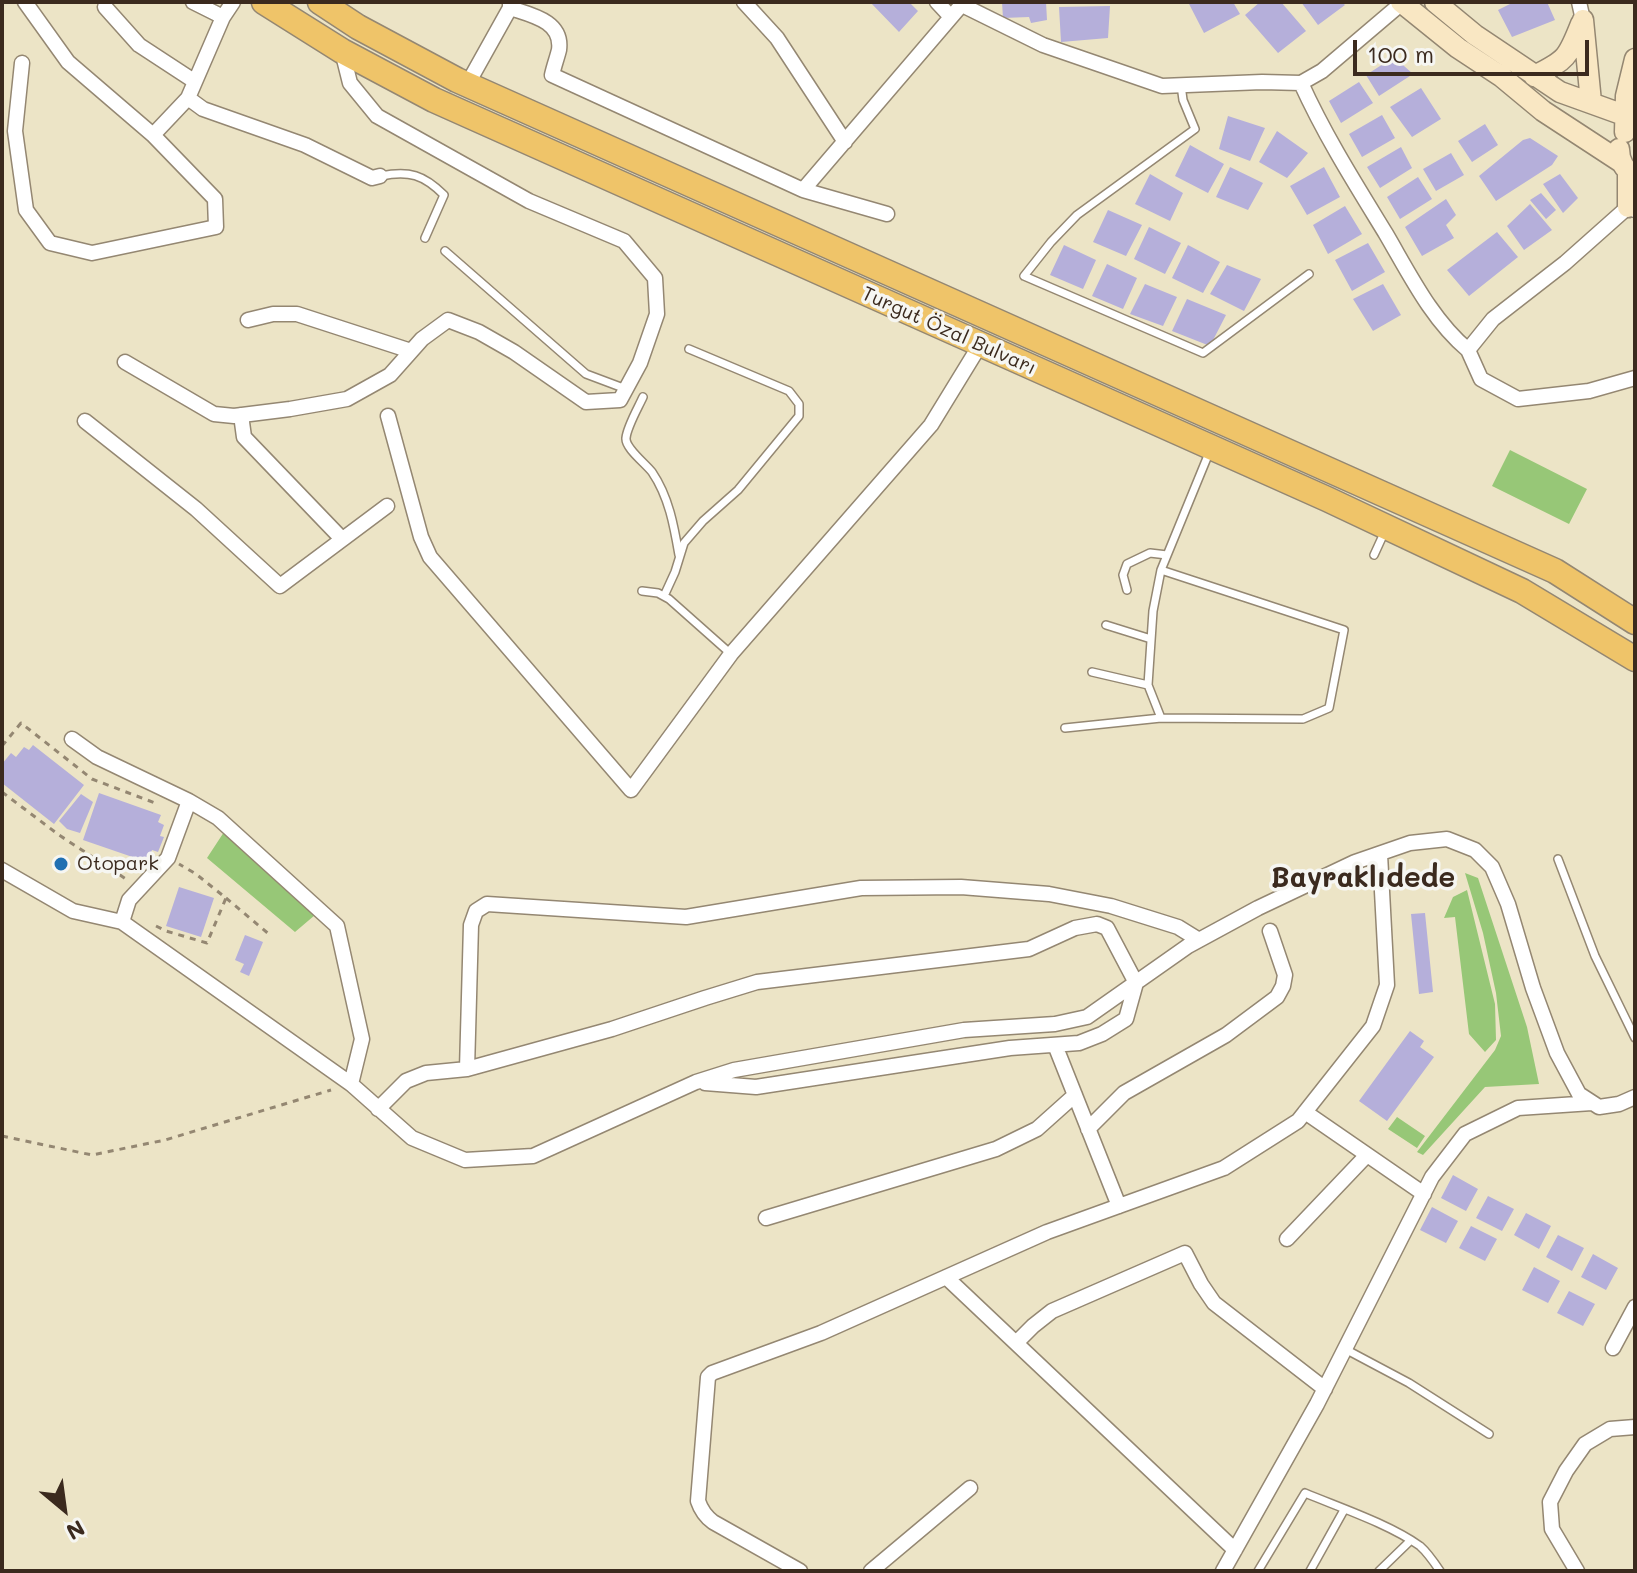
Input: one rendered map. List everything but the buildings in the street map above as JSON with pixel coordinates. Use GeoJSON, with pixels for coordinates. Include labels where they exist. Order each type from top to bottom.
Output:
{"type":"FeatureCollection","features":[{"type":"Feature","properties":{"kind":"highway","name":"Turgut Özal Bulvarı"},"geometry":{"type":"LineString","coordinates":[[264,2],[342,51],[448,107],[1387,527],[1522,591],[1635,659]]}},
{"type":"Feature","properties":{"kind":"highway","name":"Turgut Özal Bulvarı"},"geometry":{"type":"LineString","coordinates":[[320,2],[358,27],[467,85],[1555,571],[1635,622]]}},
{"type":"Feature","properties":{"kind":"main road"},"geometry":{"type":"LineString","coordinates":[[1402,2],[1458,48],[1628,171]]}},
{"type":"Feature","properties":{"kind":"main road"},"geometry":{"type":"LineString","coordinates":[[1435,2],[1475,35],[1534,76],[1560,92],[1591,102],[1630,122]]}},
{"type":"Feature","properties":{"kind":"main road"},"geometry":{"type":"LineString","coordinates":[[1534,76],[1559,64],[1571,50],[1581,11]]}},
{"type":"Feature","properties":{"kind":"main road"},"geometry":{"type":"LineString","coordinates":[[1581,11],[1591,102]]}},
{"type":"Feature","properties":{"kind":"main road"},"geometry":{"type":"LineString","coordinates":[[1633,207],[1628,171],[1618,146],[1630,122],[1626,96],[1635,59]]}},
{"type":"Feature","properties":{"kind":"street"},"geometry":{"type":"LineString","coordinates":[[22,63],[15,131],[26,210],[50,243],[92,253],[216,227],[215,199],[153,135],[68,62],[25,2]]}},
{"type":"Feature","properties":{"kind":"street"},"geometry":{"type":"LineString","coordinates":[[193,2],[223,17]]}},
{"type":"Feature","properties":{"kind":"street"},"geometry":{"type":"LineString","coordinates":[[153,135],[188,98],[223,17],[233,2]]}},
{"type":"Feature","properties":{"kind":"street"},"geometry":{"type":"LineString","coordinates":[[744,2],[777,38],[845,142]]}},
{"type":"Feature","properties":{"kind":"street"},"geometry":{"type":"LineString","coordinates":[[937,2],[951,17]]}},
{"type":"Feature","properties":{"kind":"street"},"geometry":{"type":"LineString","coordinates":[[803,190],[963,3],[1043,45],[1162,86],[1301,83],[1322,71],[1402,2]]}},
{"type":"Feature","properties":{"kind":"street"},"geometry":{"type":"LineString","coordinates":[[467,85],[510,5],[545,20],[555,30],[559,48],[552,75],[803,190],[887,214]]}},
{"type":"Feature","properties":{"kind":"street"},"geometry":{"type":"LineString","coordinates":[[105,7],[139,45],[194,81]]}},
{"type":"Feature","properties":{"kind":"street"},"geometry":{"type":"LineString","coordinates":[[125,362],[214,414],[241,415],[290,409],[347,399],[390,375],[422,339],[448,320],[479,332],[514,352],[586,402],[620,400],[640,363],[657,314],[655,278],[624,241],[529,201],[377,116],[350,83],[342,51]]}},
{"type":"Feature","properties":{"kind":"street"},"geometry":{"type":"LineString","coordinates":[[1301,83],[1320,124],[1426,300],[1451,336],[1468,350],[1481,379],[1518,399],[1589,391],[1635,378]]}},
{"type":"Feature","properties":{"kind":"street"},"geometry":{"type":"LineString","coordinates":[[188,98],[203,109],[305,145],[372,178],[380,176]]}},
{"type":"Feature","properties":{"kind":"street"},"geometry":{"type":"LineString","coordinates":[[1468,350],[1493,319],[1633,207]]}},
{"type":"Feature","properties":{"kind":"street"},"geometry":{"type":"LineString","coordinates":[[248,320],[273,314],[297,314],[411,351]]}},
{"type":"Feature","properties":{"kind":"street"},"geometry":{"type":"LineString","coordinates":[[388,416],[421,537],[430,557],[631,790],[731,654],[931,425],[980,345]]}},
{"type":"Feature","properties":{"kind":"street"},"geometry":{"type":"LineString","coordinates":[[241,415],[244,437],[342,539]]}},
{"type":"Feature","properties":{"kind":"street"},"geometry":{"type":"LineString","coordinates":[[85,421],[196,509],[280,586],[387,506]]}},
{"type":"Feature","properties":{"kind":"street"},"geometry":{"type":"LineString","coordinates":[[72,739],[97,757],[218,818],[337,926],[362,1039],[351,1084]]}},
{"type":"Feature","properties":{"kind":"street"},"geometry":{"type":"LineString","coordinates":[[126,911],[168,858],[189,801]]}},
{"type":"Feature","properties":{"kind":"street"},"geometry":{"type":"LineString","coordinates":[[2,870],[73,911],[126,911],[351,1084],[412,1138],[465,1160],[533,1156],[696,1082],[734,1070],[964,1030],[1055,1024],[1087,1017],[1188,946],[1258,908],[1355,862],[1410,843],[1447,839],[1475,850],[1492,867],[1508,904],[1533,988],[1557,1053],[1579,1094],[1599,1107],[1619,1104],[1635,1097]]}},
{"type":"Feature","properties":{"kind":"street"},"geometry":{"type":"LineString","coordinates":[[800,1571],[713,1522],[700,1507],[708,1377],[821,1333],[1047,1232],[1224,1168],[1298,1121],[1373,1026],[1387,985],[1380,854]]}},
{"type":"Feature","properties":{"kind":"street"},"geometry":{"type":"LineString","coordinates":[[467,1069],[471,925],[476,911],[487,904],[686,917],[861,888],[961,887],[1049,894],[1111,906],[1178,927],[1199,940]]}},
{"type":"Feature","properties":{"kind":"street"},"geometry":{"type":"LineString","coordinates":[[378,1109],[406,1081],[426,1073],[467,1069],[612,1029],[757,982],[1029,949],[1075,928],[1097,924],[1107,928],[1136,983],[1126,1019],[1102,1034],[1079,1043],[1010,1048],[756,1087],[696,1082]]}},
{"type":"Feature","properties":{"kind":"street"},"geometry":{"type":"LineString","coordinates":[[1088,1129],[1124,1093],[1226,1035],[1277,997],[1285,975],[1270,931]]}},
{"type":"Feature","properties":{"kind":"street"},"geometry":{"type":"LineString","coordinates":[[1055,1045],[1119,1206]]}},
{"type":"Feature","properties":{"kind":"street"},"geometry":{"type":"LineString","coordinates":[[766,1218],[996,1149],[1037,1129],[1075,1095]]}},
{"type":"Feature","properties":{"kind":"street"},"geometry":{"type":"LineString","coordinates":[[1223,1571],[1325,1389],[1432,1177],[1465,1134],[1518,1108],[1593,1103]]}},
{"type":"Feature","properties":{"kind":"street"},"geometry":{"type":"LineString","coordinates":[[1305,1112],[1424,1194]]}},
{"type":"Feature","properties":{"kind":"street"},"geometry":{"type":"LineString","coordinates":[[1287,1239],[1367,1155]]}},
{"type":"Feature","properties":{"kind":"street"},"geometry":{"type":"LineString","coordinates":[[1016,1343],[1052,1311],[1185,1253],[1214,1303],[1325,1389]]}},
{"type":"Feature","properties":{"kind":"street"},"geometry":{"type":"LineString","coordinates":[[946,1277],[1235,1550]]}},
{"type":"Feature","properties":{"kind":"street"},"geometry":{"type":"LineString","coordinates":[[1613,1348],[1635,1307]]}},
{"type":"Feature","properties":{"kind":"street"},"geometry":{"type":"LineString","coordinates":[[1577,1571],[1552,1529],[1550,1502],[1585,1444],[1610,1429],[1635,1427]]}},
{"type":"Feature","properties":{"kind":"street"},"geometry":{"type":"LineString","coordinates":[[871,1571],[970,1488]]}},
{"type":"Feature","properties":{"kind":"lane"},"geometry":{"type":"LineString","coordinates":[[1181,85],[1183,100],[1195,129],[1077,215],[1024,276],[1203,353],[1309,274]]}},
{"type":"Feature","properties":{"kind":"lane"},"geometry":{"type":"LineString","coordinates":[[380,176],[394,173],[416,176],[444,195],[425,238]]}},
{"type":"Feature","properties":{"kind":"lane"},"geometry":{"type":"LineString","coordinates":[[445,251],[586,374],[626,389]]}},
{"type":"Feature","properties":{"kind":"lane"},"geometry":{"type":"LineString","coordinates":[[664,596],[684,543],[738,490],[799,416],[799,404],[789,391],[689,349]]}},
{"type":"Feature","properties":{"kind":"lane"},"geometry":{"type":"LineString","coordinates":[[643,397],[626,442],[650,470],[664,493],[679,555]]}},
{"type":"Feature","properties":{"kind":"lane"},"geometry":{"type":"LineString","coordinates":[[1161,718],[1148,685],[1153,611],[1161,570],[1211,448]]}},
{"type":"Feature","properties":{"kind":"lane"},"geometry":{"type":"LineString","coordinates":[[1374,555],[1387,527]]}},
{"type":"Feature","properties":{"kind":"lane"},"geometry":{"type":"LineString","coordinates":[[1127,590],[1123,572],[1131,561],[1150,553],[1167,555]]}},
{"type":"Feature","properties":{"kind":"lane"},"geometry":{"type":"LineString","coordinates":[[1065,728],[1161,718],[1303,719],[1329,708],[1344,630],[1161,570]]}},
{"type":"Feature","properties":{"kind":"lane"},"geometry":{"type":"LineString","coordinates":[[642,591],[664,596],[731,654]]}},
{"type":"Feature","properties":{"kind":"lane"},"geometry":{"type":"LineString","coordinates":[[1106,625],[1151,639]]}},
{"type":"Feature","properties":{"kind":"lane"},"geometry":{"type":"LineString","coordinates":[[1092,672],[1148,685]]}},
{"type":"Feature","properties":{"kind":"lane"},"geometry":{"type":"LineString","coordinates":[[1558,859],[1595,956],[1635,1038]]}},
{"type":"Feature","properties":{"kind":"lane"},"geometry":{"type":"LineString","coordinates":[[1626,1021],[1635,1014]]}},
{"type":"Feature","properties":{"kind":"lane"},"geometry":{"type":"LineString","coordinates":[[1345,1349],[1409,1383],[1489,1434]]}},
{"type":"Feature","properties":{"kind":"lane"},"geometry":{"type":"LineString","coordinates":[[1258,1571],[1305,1493],[1390,1529],[1421,1547],[1440,1571]]}},
{"type":"Feature","properties":{"kind":"lane"},"geometry":{"type":"LineString","coordinates":[[1310,1571],[1344,1510]]}},
{"type":"Feature","properties":{"kind":"lane"},"geometry":{"type":"LineString","coordinates":[[1379,1571],[1410,1541]]}},
{"type":"Feature","properties":{"kind":"path"},"geometry":{"type":"LineString","coordinates":[[2,746],[21,723],[92,779],[159,805]]}},
{"type":"Feature","properties":{"kind":"path"},"geometry":{"type":"LineString","coordinates":[[2,792],[59,835],[135,884],[126,911],[166,931],[207,943],[226,898]]}},
{"type":"Feature","properties":{"kind":"path"},"geometry":{"type":"LineString","coordinates":[[168,858],[196,874],[270,935]]}},
{"type":"Feature","properties":{"kind":"path"},"geometry":{"type":"LineString","coordinates":[[2,1136],[92,1155],[165,1140],[351,1084]]}},
{"type":"Feature","properties":{"kind":"green space"},"geometry":{"type":"Polygon","coordinates":[[[1510,450],[1587,489],[1569,524],[1492,486],[1510,450]]]}},
{"type":"Feature","properties":{"kind":"green space"},"geometry":{"type":"Polygon","coordinates":[[[224,832],[315,915],[295,932],[207,858],[224,832]]]}},
{"type":"Feature","properties":{"kind":"green space"},"geometry":{"type":"Polygon","coordinates":[[[1465,873],[1478,878],[1527,1027],[1539,1084],[1485,1087],[1423,1155],[1417,1152],[1495,1050],[1501,1036],[1496,993],[1483,933],[1465,873]]]}},
{"type":"Feature","properties":{"kind":"green space"},"geometry":{"type":"Polygon","coordinates":[[[1467,890],[1495,1004],[1496,1040],[1485,1052],[1469,1034],[1455,917],[1444,918],[1453,897],[1467,890]]]}},
{"type":"Feature","properties":{"kind":"green space"},"geometry":{"type":"Polygon","coordinates":[[[1397,1117],[1425,1136],[1417,1148],[1388,1129],[1397,1117]]]}},
{"type":"Feature","properties":{"kind":"place","name":"Otopark"},"geometry":{"type":"Point","coordinates":[61,864]}},
{"type":"Feature","properties":{"kind":"district","name":"Bayraklıdede"},"geometry":{"type":"Point","coordinates":[1363,878]}}]}
